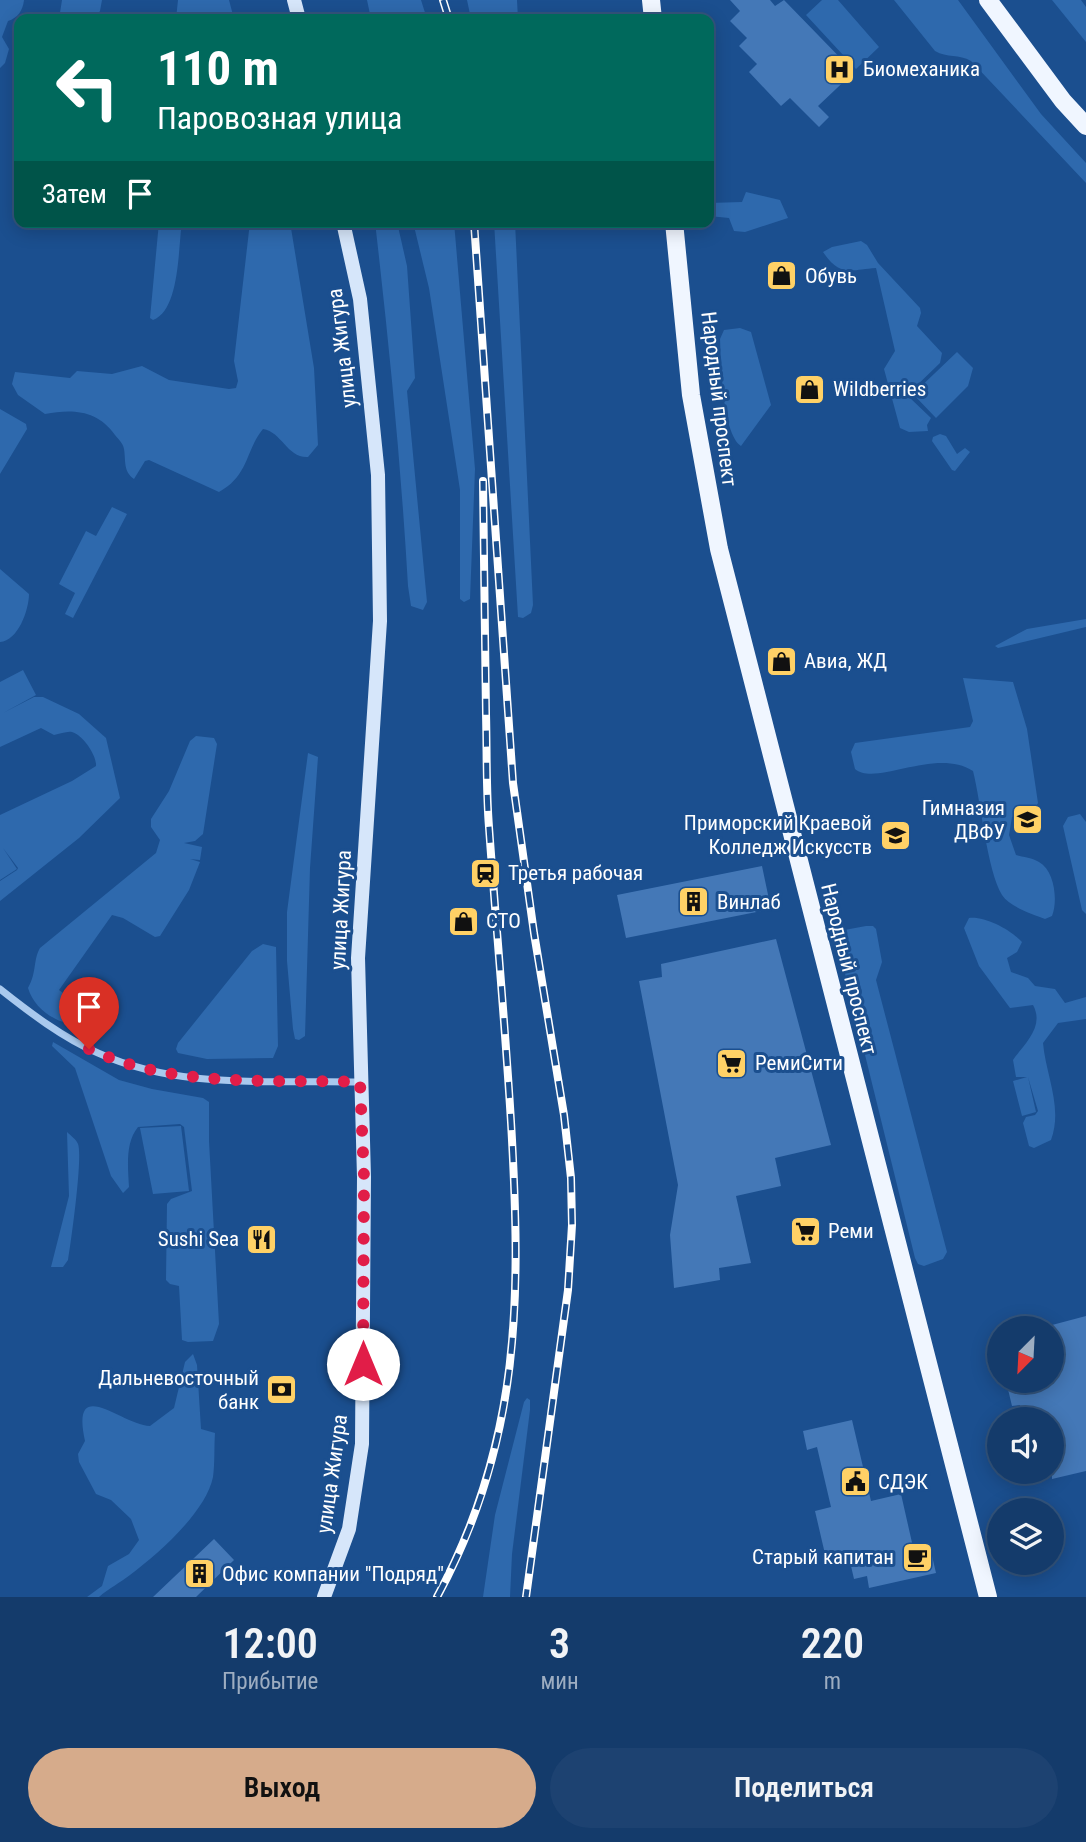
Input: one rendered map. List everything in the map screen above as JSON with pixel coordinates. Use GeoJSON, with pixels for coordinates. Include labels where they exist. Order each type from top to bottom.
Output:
{"type":"FeatureCollection","features":[{"type":"Feature","properties":{"kind":"main road"},"geometry":{"type":"LineString","coordinates":[[988,0],[1063,101],[1086,126]]}},
{"type":"Feature","properties":{"kind":"main road","name":"улица Жигура"},"geometry":{"type":"LineString","coordinates":[[324,1597],[349,1529],[362,1444],[364,1177],[358,958],[379,633],[378,475],[360,299],[344,228]]}},
{"type":"Feature","properties":{"kind":"main road","name":"Народный проспект"},"geometry":{"type":"LineString","coordinates":[[675,228],[691,395],[719,549],[988,1597]]}},
{"type":"Feature","properties":{"kind":"street"},"geometry":{"type":"LineString","coordinates":[[0,989],[89,1049],[155,1072],[221,1081],[360,1082]]}},
{"type":"Feature","properties":{"kind":"shaded area"},"geometry":{"type":"Polygon","coordinates":[[[0,0],[24,0],[19,13],[14,14],[14,18],[8,21],[2,37],[9,49],[5,63],[0,68],[0,0]]]}},
{"type":"Feature","properties":{"kind":"shaded area"},"geometry":{"type":"Polygon","coordinates":[[[62,0],[102,0],[98,14],[60,14],[62,0]]]}},
{"type":"Feature","properties":{"kind":"shaded area"},"geometry":{"type":"Polygon","coordinates":[[[178,0],[229,0],[233,14],[177,14],[178,0]]]}},
{"type":"Feature","properties":{"kind":"shaded area"},"geometry":{"type":"Polygon","coordinates":[[[367,0],[421,0],[425,14],[370,14],[367,0]]]}},
{"type":"Feature","properties":{"kind":"shaded area"},"geometry":{"type":"Polygon","coordinates":[[[467,0],[517,0],[518,14],[470,14],[467,0]]]}},
{"type":"Feature","properties":{"kind":"shaded area"},"geometry":{"type":"Polygon","coordinates":[[[822,0],[838,0],[879,47],[856,69],[806,15],[822,0]]]}},
{"type":"Feature","properties":{"kind":"shaded area"},"geometry":{"type":"Polygon","coordinates":[[[894,0],[958,0],[1041,114],[1086,163],[1086,183],[971,61],[935,51],[894,0]]]}},
{"type":"Feature","properties":{"kind":"shaded area"},"geometry":{"type":"Polygon","coordinates":[[[1052,0],[1081,0],[1086,7],[1086,42],[1052,0]]]}},
{"type":"Feature","properties":{"kind":"shaded area"},"geometry":{"type":"Polygon","coordinates":[[[746,192],[780,200],[788,218],[745,232],[734,231],[729,218],[714,216],[714,203],[742,202],[746,192]]]}},
{"type":"Feature","properties":{"kind":"shaded area"},"geometry":{"type":"Polygon","coordinates":[[[158,228],[181,228],[173,291],[162,314],[153,320],[150,318],[158,228]]]}},
{"type":"Feature","properties":{"kind":"shaded area"},"geometry":{"type":"Polygon","coordinates":[[[249,228],[291,228],[314,368],[318,445],[308,457],[295,453],[270,431],[263,429],[242,470],[229,486],[219,492],[149,460],[145,461],[134,479],[127,469],[123,445],[100,420],[75,412],[45,414],[18,395],[12,384],[15,372],[70,378],[77,371],[112,374],[142,366],[169,380],[229,389],[236,388],[238,381],[234,361],[249,228]]]}},
{"type":"Feature","properties":{"kind":"shaded area"},"geometry":{"type":"Polygon","coordinates":[[[376,228],[398,228],[407,266],[415,378],[407,391],[427,602],[423,610],[411,606],[408,586],[394,404],[376,228]]]}},
{"type":"Feature","properties":{"kind":"shaded area"},"geometry":{"type":"Polygon","coordinates":[[[414,228],[455,228],[475,469],[470,599],[464,602],[460,599],[460,490],[429,288],[414,228]]]}},
{"type":"Feature","properties":{"kind":"shaded area"},"geometry":{"type":"Polygon","coordinates":[[[494,228],[515,228],[533,605],[531,613],[523,618],[518,617],[494,228]]]}},
{"type":"Feature","properties":{"kind":"shaded area"},"geometry":{"type":"Polygon","coordinates":[[[861,241],[920,308],[917,326],[942,353],[940,363],[910,392],[909,397],[931,418],[927,425],[928,431],[909,432],[900,428],[884,369],[895,351],[876,268],[840,269],[823,252],[832,247],[861,241]]]}},
{"type":"Feature","properties":{"kind":"shaded area"},"geometry":{"type":"Polygon","coordinates":[[[740,328],[751,332],[771,405],[741,446],[735,439],[726,412],[720,339],[724,330],[740,328]]]}},
{"type":"Feature","properties":{"kind":"shaded area"},"geometry":{"type":"Polygon","coordinates":[[[957,352],[973,368],[968,386],[936,418],[913,394],[957,352]]]}},
{"type":"Feature","properties":{"kind":"shaded area"},"geometry":{"type":"Polygon","coordinates":[[[0,409],[26,424],[27,429],[0,474],[0,409]]]}},
{"type":"Feature","properties":{"kind":"shaded area"},"geometry":{"type":"Polygon","coordinates":[[[940,434],[946,436],[957,454],[965,448],[970,452],[955,471],[932,441],[933,437],[940,434]]]}},
{"type":"Feature","properties":{"kind":"shaded area"},"geometry":{"type":"Polygon","coordinates":[[[112,507],[127,514],[73,618],[65,614],[75,593],[59,584],[86,531],[96,536],[112,507]]]}},
{"type":"Feature","properties":{"kind":"shaded area"},"geometry":{"type":"Polygon","coordinates":[[[0,569],[29,594],[25,616],[17,631],[0,642],[0,569]]]}},
{"type":"Feature","properties":{"kind":"shaded area"},"geometry":{"type":"Polygon","coordinates":[[[1086,619],[1086,627],[998,648],[995,646],[1027,629],[1086,619]]]}},
{"type":"Feature","properties":{"kind":"shaded area"},"geometry":{"type":"Polygon","coordinates":[[[23,670],[36,695],[3,713],[34,697],[43,697],[79,714],[106,738],[120,798],[79,838],[0,901],[0,881],[17,870],[18,868],[3,848],[17,869],[0,880],[0,815],[72,781],[96,766],[89,746],[72,732],[54,735],[41,728],[0,747],[0,682],[23,670]]]}},
{"type":"Feature","properties":{"kind":"shaded area"},"geometry":{"type":"Polygon","coordinates":[[[963,678],[1013,682],[1027,729],[1038,803],[1034,810],[1012,817],[1009,835],[1016,855],[1039,862],[1052,879],[1054,910],[1052,916],[1045,919],[1016,907],[1002,895],[988,853],[973,771],[958,765],[941,763],[877,774],[855,769],[851,752],[855,743],[970,727],[973,721],[963,678]]]}},
{"type":"Feature","properties":{"kind":"shaded area"},"geometry":{"type":"Polygon","coordinates":[[[196,736],[214,738],[217,744],[203,834],[195,841],[184,843],[202,847],[200,860],[190,859],[200,862],[189,890],[160,936],[155,937],[123,918],[112,915],[59,990],[97,1018],[89,1026],[80,1026],[52,1017],[37,1005],[28,988],[40,948],[156,853],[160,840],[151,827],[151,819],[169,791],[190,741],[196,736]]]}},
{"type":"Feature","properties":{"kind":"shaded area"},"geometry":{"type":"Polygon","coordinates":[[[308,753],[318,757],[310,868],[305,1036],[299,1040],[295,1039],[293,1029],[287,961],[287,912],[308,753]]]}},
{"type":"Feature","properties":{"kind":"shaded area"},"geometry":{"type":"Polygon","coordinates":[[[1080,814],[1086,822],[1086,914],[1082,910],[1063,826],[1068,817],[1080,814]]]}},
{"type":"Feature","properties":{"kind":"shaded area"},"geometry":{"type":"Polygon","coordinates":[[[969,918],[982,919],[997,925],[1022,942],[1017,952],[1007,958],[1011,972],[1028,978],[1035,986],[1055,989],[1065,1003],[1086,997],[1086,1019],[1058,1023],[1043,1043],[1055,1104],[1054,1128],[1051,1140],[1034,1148],[1029,1146],[1023,1123],[1026,1117],[1035,1115],[1038,1111],[1028,1077],[1036,1112],[1022,1116],[1013,1081],[1027,1077],[1016,1077],[1013,1060],[1032,1035],[1036,1013],[1033,1005],[1010,1008],[979,966],[964,928],[969,918]]]}},
{"type":"Feature","properties":{"kind":"shaded area"},"geometry":{"type":"Polygon","coordinates":[[[866,926],[876,929],[882,962],[876,980],[947,1252],[943,1259],[924,1266],[918,1264],[915,1258],[836,937],[839,931],[866,926]]]}},
{"type":"Feature","properties":{"kind":"shaded area"},"geometry":{"type":"Polygon","coordinates":[[[263,944],[276,947],[278,1046],[273,1058],[207,1059],[178,1053],[178,1043],[252,951],[263,944]]]}},
{"type":"Feature","properties":{"kind":"shaded area"},"geometry":{"type":"Polygon","coordinates":[[[53,1042],[119,1080],[203,1098],[209,1102],[219,1324],[213,1341],[182,1340],[179,1286],[166,1280],[167,1204],[171,1199],[192,1191],[184,1127],[180,1124],[138,1127],[129,1148],[129,1187],[123,1193],[111,1176],[75,1068],[52,1046],[53,1042]]]}},
{"type":"Feature","properties":{"kind":"shaded area"},"geometry":{"type":"Polygon","coordinates":[[[181,1126],[189,1191],[153,1194],[140,1128],[181,1126]]]}},
{"type":"Feature","properties":{"kind":"shaded area"},"geometry":{"type":"Polygon","coordinates":[[[67,1132],[77,1142],[79,1152],[74,1219],[68,1260],[63,1267],[51,1267],[69,1196],[67,1132]]]}},
{"type":"Feature","properties":{"kind":"shaded area"},"geometry":{"type":"Polygon","coordinates":[[[193,1354],[197,1365],[201,1429],[215,1433],[214,1472],[209,1490],[191,1518],[154,1556],[99,1597],[87,1597],[102,1586],[108,1566],[129,1554],[139,1540],[131,1519],[111,1500],[96,1494],[79,1462],[78,1454],[85,1441],[82,1421],[85,1410],[92,1406],[102,1408],[150,1426],[174,1408],[185,1362],[193,1354]]]}},
{"type":"Feature","properties":{"kind":"shaded area"},"geometry":{"type":"Polygon","coordinates":[[[527,1398],[530,1400],[530,1410],[512,1554],[510,1597],[483,1597],[495,1515],[527,1398]]]}},
{"type":"Feature","properties":{"kind":"building"},"geometry":{"type":"Polygon","coordinates":[[[730,0],[770,0],[775,6],[784,0],[854,72],[818,106],[829,117],[819,127],[790,98],[781,106],[749,72],[757,64],[739,46],[747,38],[730,21],[740,11],[730,0]]]}},
{"type":"Feature","properties":{"kind":"building","name":"Винлаб"},"geometry":{"type":"Polygon","coordinates":[[[762,866],[771,909],[626,938],[617,895],[762,866]]]}},
{"type":"Feature","properties":{"kind":"building","name":"РемиСити"},"geometry":{"type":"Polygon","coordinates":[[[776,939],[831,1145],[775,1158],[781,1186],[736,1196],[751,1263],[719,1268],[720,1280],[674,1288],[670,1235],[678,1185],[639,981],[662,977],[661,964],[776,939]]]}},
{"type":"Feature","properties":{"kind":"building"},"geometry":{"type":"Polygon","coordinates":[[[1086,1316],[1086,1471],[1064,1476],[1064,1407],[1012,1406],[1009,1393],[1064,1393],[1064,1322],[1086,1316]]]}},
{"type":"Feature","properties":{"kind":"building"},"geometry":{"type":"Polygon","coordinates":[[[852,1420],[871,1501],[901,1494],[913,1547],[929,1543],[936,1573],[869,1588],[867,1576],[854,1579],[848,1553],[840,1555],[839,1551],[825,1554],[815,1511],[831,1507],[817,1447],[807,1450],[803,1431],[852,1420]]]}},
{"type":"Feature","properties":{"kind":"building","name":"Офис компании \"Подряд\""},"geometry":{"type":"Polygon","coordinates":[[[214,1539],[234,1560],[196,1597],[153,1597],[214,1539]]]}},
{"type":"Feature","properties":{"kind":"railway"},"geometry":{"type":"LineString","coordinates":[[443,0],[447,14]]}},
{"type":"Feature","properties":{"kind":"railway"},"geometry":{"type":"LineString","coordinates":[[474,228],[513,783],[564,1115],[571,1178],[572,1225],[568,1290],[526,1597]]}},
{"type":"Feature","properties":{"kind":"railway"},"geometry":{"type":"LineString","coordinates":[[437,1597],[465,1539],[486,1481],[510,1366],[514,1307],[516,1247],[511,1122],[487,799],[483,481]]}},
{"type":"Feature","properties":{"kind":"place","name":"Биомеханика"},"geometry":{"type":"Point","coordinates":[840,69]}},
{"type":"Feature","properties":{"kind":"place","name":"Обувь"},"geometry":{"type":"Point","coordinates":[782,276]}},
{"type":"Feature","properties":{"kind":"place","name":"Wildberries"},"geometry":{"type":"Point","coordinates":[810,389]}},
{"type":"Feature","properties":{"kind":"place","name":"Авиа, ЖД"},"geometry":{"type":"Point","coordinates":[781,661]}},
{"type":"Feature","properties":{"kind":"place","name":"Гимназия ДВФУ"},"geometry":{"type":"Point","coordinates":[1028,820]}},
{"type":"Feature","properties":{"kind":"place","name":"Приморский Краевой Колледж Искусств"},"geometry":{"type":"Point","coordinates":[895,835]}},
{"type":"Feature","properties":{"kind":"place","name":"Третья рабочая"},"geometry":{"type":"Point","coordinates":[485,873]}},
{"type":"Feature","properties":{"kind":"place","name":"Винлаб"},"geometry":{"type":"Point","coordinates":[694,902]}},
{"type":"Feature","properties":{"kind":"place","name":"СТО"},"geometry":{"type":"Point","coordinates":[463,921]}},
{"type":"Feature","properties":{"kind":"place","name":"РемиСити"},"geometry":{"type":"Point","coordinates":[732,1063]}},
{"type":"Feature","properties":{"kind":"place","name":"Реми"},"geometry":{"type":"Point","coordinates":[805,1231]}},
{"type":"Feature","properties":{"kind":"place","name":"Sushi Sea"},"geometry":{"type":"Point","coordinates":[262,1239]}},
{"type":"Feature","properties":{"kind":"place","name":"Дальневосточный банк"},"geometry":{"type":"Point","coordinates":[282,1390]}},
{"type":"Feature","properties":{"kind":"place","name":"СДЭК"},"geometry":{"type":"Point","coordinates":[855,1482]}},
{"type":"Feature","properties":{"kind":"place","name":"Старый капитан"},"geometry":{"type":"Point","coordinates":[917,1557]}},
{"type":"Feature","properties":{"kind":"place","name":"Офис компании \"Подряд\""},"geometry":{"type":"Point","coordinates":[199,1574]}},
{"type":"Feature","properties":{"kind":"route"},"geometry":{"type":"LineString","coordinates":[[89,1049],[155,1072],[221,1081],[360,1082],[364,1177],[363,1364]]}}]}
